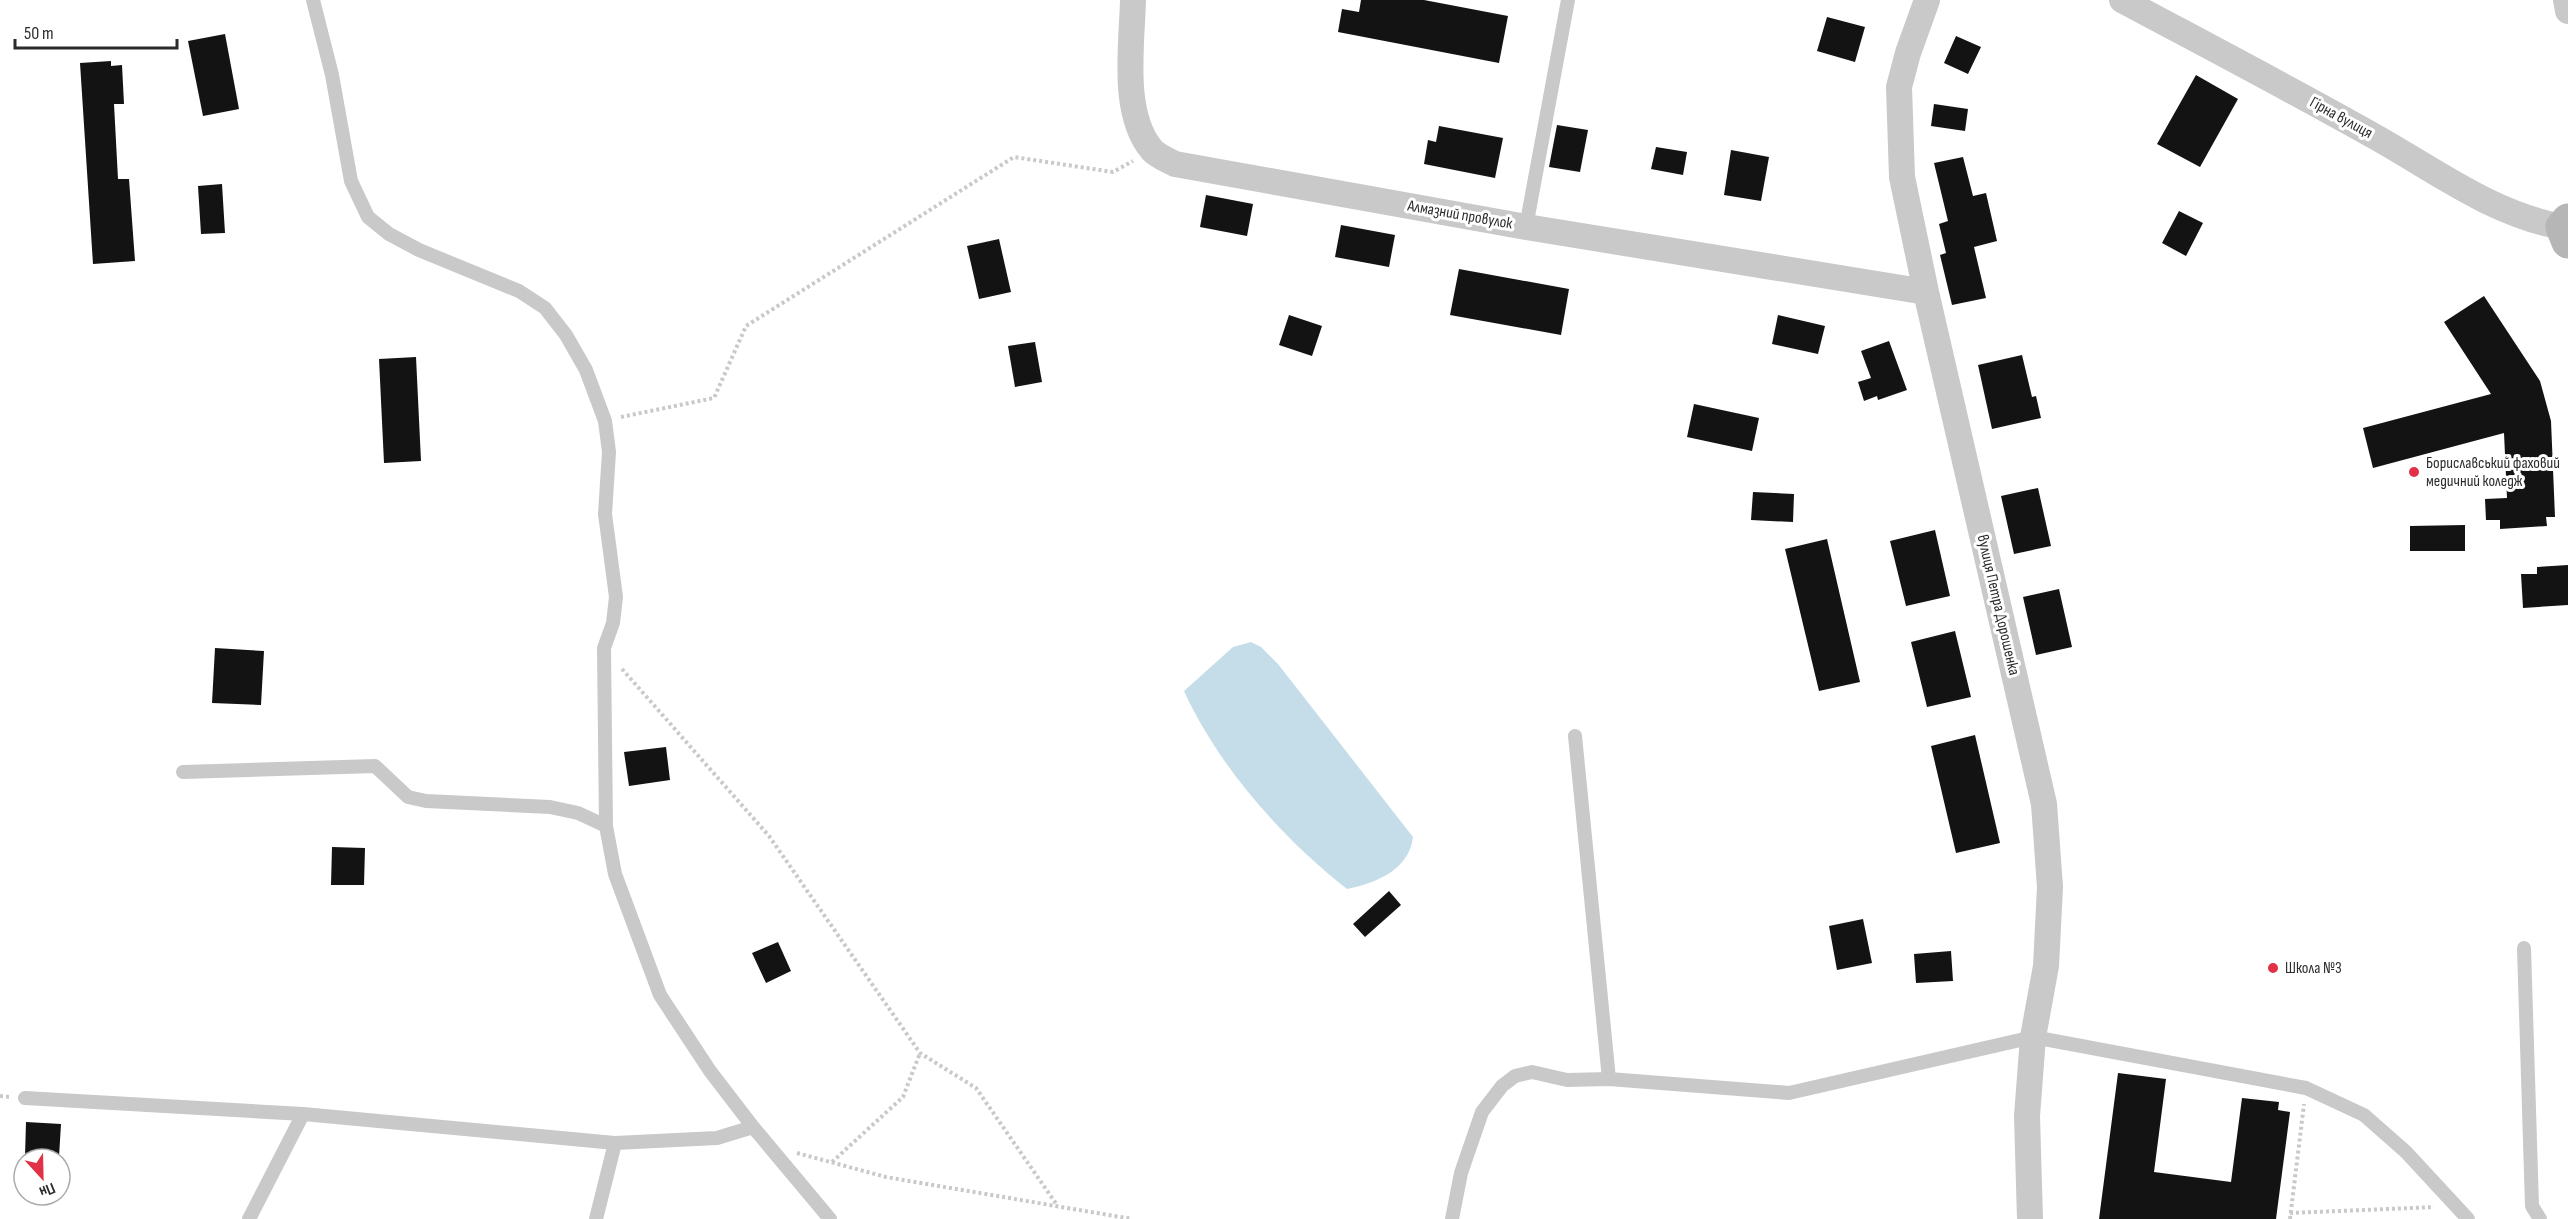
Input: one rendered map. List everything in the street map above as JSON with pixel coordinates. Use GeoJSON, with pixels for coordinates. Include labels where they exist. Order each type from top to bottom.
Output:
{"type":"FeatureCollection","features":[{"type":"Feature","properties":{"kind":"street"},"geometry":{"type":"LineString","coordinates":[[1133,0],[1131,106],[1152,151]]}},
{"type":"Feature","properties":{"kind":"street","name":"вулиця Петра Дорошенка"},"geometry":{"type":"LineString","coordinates":[[1927,0],[1908,52],[1899,87],[1902,177],[1926,292],[2044,804],[2050,887],[2046,966],[2033,1037],[2027,1116],[2030,1219]]}},
{"type":"Feature","properties":{"kind":"street","name":"Гірна вулиця"},"geometry":{"type":"LineString","coordinates":[[2122,0],[2279,83],[2492,205],[2525,219],[2566,230]]}},
{"type":"Feature","properties":{"kind":"street"},"geometry":{"type":"LineString","coordinates":[[2566,0],[2568,11]]}},
{"type":"Feature","properties":{"kind":"street","name":"Алмазний провулок"},"geometry":{"type":"LineString","coordinates":[[1152,151],[1176,164],[1526,227],[1926,292]]}},
{"type":"Feature","properties":{"kind":"lane"},"geometry":{"type":"LineString","coordinates":[[313,0],[332,75],[351,181],[368,217],[390,234],[419,250],[519,291],[545,308],[566,335],[586,370],[605,421],[609,452],[605,514],[616,597],[613,623],[604,648],[606,826],[615,874],[660,995],[710,1071],[768,1146],[830,1219]]}},
{"type":"Feature","properties":{"kind":"lane"},"geometry":{"type":"LineString","coordinates":[[1526,227],[1568,0]]}},
{"type":"Feature","properties":{"kind":"lane"},"geometry":{"type":"LineString","coordinates":[[1575,736],[1608,1079]]}},
{"type":"Feature","properties":{"kind":"lane"},"geometry":{"type":"LineString","coordinates":[[183,772],[375,766],[408,796],[426,801],[550,807],[578,813],[606,826]]}},
{"type":"Feature","properties":{"kind":"lane"},"geometry":{"type":"LineString","coordinates":[[2524,948],[2532,1206],[2540,1219]]}},
{"type":"Feature","properties":{"kind":"lane"},"geometry":{"type":"LineString","coordinates":[[1452,1219],[1461,1173],[1482,1112],[1502,1086],[1515,1076],[1532,1072],[1567,1080],[1608,1079],[1789,1094],[2033,1037],[2306,1088],[2364,1115],[2406,1152],[2468,1219]]}},
{"type":"Feature","properties":{"kind":"lane"},"geometry":{"type":"LineString","coordinates":[[26,1098],[303,1114],[615,1143],[717,1138],[753,1127]]}},
{"type":"Feature","properties":{"kind":"lane"},"geometry":{"type":"LineString","coordinates":[[249,1219],[303,1114]]}},
{"type":"Feature","properties":{"kind":"lane"},"geometry":{"type":"LineString","coordinates":[[596,1219],[615,1143]]}},
{"type":"Feature","properties":{"kind":"path"},"geometry":{"type":"LineString","coordinates":[[605,421],[714,398],[746,326],[1014,157],[1113,172],[1152,151]]}},
{"type":"Feature","properties":{"kind":"path"},"geometry":{"type":"LineString","coordinates":[[604,648],[769,836],[920,1053],[976,1088],[1057,1205]]}},
{"type":"Feature","properties":{"kind":"path"},"geometry":{"type":"LineString","coordinates":[[832,1162],[903,1097],[920,1053]]}},
{"type":"Feature","properties":{"kind":"path"},"geometry":{"type":"LineString","coordinates":[[2290,1219],[2306,1088]]}},
{"type":"Feature","properties":{"kind":"path"},"geometry":{"type":"LineString","coordinates":[[768,1146],[886,1177],[1132,1219]]}},
{"type":"Feature","properties":{"kind":"path"},"geometry":{"type":"LineString","coordinates":[[2290,1213],[2456,1206]]}},
{"type":"Feature","properties":{"kind":"water"},"geometry":{"type":"Polygon","coordinates":[[[1251,642],[1261,647],[1278,664],[1413,837],[1405,858],[1380,879],[1347,889],[1322,869],[1254,799],[1215,747],[1198,719],[1184,691],[1233,647],[1251,642]]]}},
{"type":"Feature","properties":{"kind":"building"},"geometry":{"type":"Polygon","coordinates":[[[1361,0],[1424,0],[1508,16],[1499,63],[1338,32],[1342,9],[1359,12],[1361,0]]]}},
{"type":"Feature","properties":{"kind":"building"},"geometry":{"type":"Polygon","coordinates":[[[1827,17],[1865,27],[1855,62],[1817,51],[1827,17]]]}},
{"type":"Feature","properties":{"kind":"building"},"geometry":{"type":"Polygon","coordinates":[[[225,34],[239,109],[203,116],[188,41],[225,34]]]}},
{"type":"Feature","properties":{"kind":"building"},"geometry":{"type":"Polygon","coordinates":[[[1956,36],[1981,47],[1968,74],[1944,63],[1956,36]]]}},
{"type":"Feature","properties":{"kind":"building"},"geometry":{"type":"Polygon","coordinates":[[[111,61],[111,66],[122,65],[124,104],[114,104],[118,179],[129,179],[135,261],[93,264],[80,63],[111,61]]]}},
{"type":"Feature","properties":{"kind":"building"},"geometry":{"type":"Polygon","coordinates":[[[2196,75],[2238,99],[2200,167],[2157,144],[2196,75]]]}},
{"type":"Feature","properties":{"kind":"building"},"geometry":{"type":"Polygon","coordinates":[[[1934,104],[1968,109],[1965,131],[1931,126],[1934,104]]]}},
{"type":"Feature","properties":{"kind":"building"},"geometry":{"type":"Polygon","coordinates":[[[1557,125],[1588,130],[1580,172],[1549,167],[1557,125]]]}},
{"type":"Feature","properties":{"kind":"building"},"geometry":{"type":"Polygon","coordinates":[[[1439,126],[1503,138],[1495,178],[1424,164],[1428,140],[1436,142],[1439,126]]]}},
{"type":"Feature","properties":{"kind":"building"},"geometry":{"type":"Polygon","coordinates":[[[1656,147],[1687,152],[1683,175],[1651,169],[1656,147]]]}},
{"type":"Feature","properties":{"kind":"building"},"geometry":{"type":"Polygon","coordinates":[[[1731,150],[1769,157],[1761,201],[1724,195],[1731,150]]]}},
{"type":"Feature","properties":{"kind":"building"},"geometry":{"type":"Polygon","coordinates":[[[1963,157],[1973,196],[1986,193],[1997,241],[1974,247],[1986,298],[1952,305],[1940,255],[1946,253],[1939,224],[1948,221],[1934,163],[1963,157]]]}},
{"type":"Feature","properties":{"kind":"building"},"geometry":{"type":"Polygon","coordinates":[[[222,184],[225,233],[201,234],[198,186],[222,184]]]}},
{"type":"Feature","properties":{"kind":"building"},"geometry":{"type":"Polygon","coordinates":[[[1206,195],[1253,204],[1247,236],[1200,227],[1206,195]]]}},
{"type":"Feature","properties":{"kind":"building"},"geometry":{"type":"Polygon","coordinates":[[[2179,211],[2203,223],[2186,256],[2162,243],[2179,211]]]}},
{"type":"Feature","properties":{"kind":"building"},"geometry":{"type":"Polygon","coordinates":[[[1341,225],[1395,235],[1389,267],[1335,257],[1341,225]]]}},
{"type":"Feature","properties":{"kind":"building"},"geometry":{"type":"Polygon","coordinates":[[[999,239],[1011,292],[979,299],[967,246],[999,239]]]}},
{"type":"Feature","properties":{"kind":"building"},"geometry":{"type":"Polygon","coordinates":[[[1459,269],[1569,289],[1561,335],[1450,315],[1459,269]]]}},
{"type":"Feature","properties":{"kind":"building"},"geometry":{"type":"Polygon","coordinates":[[[2484,296],[2540,381],[2551,421],[2555,517],[2546,517],[2547,526],[2500,529],[2500,520],[2486,520],[2485,499],[2507,498],[2504,433],[2373,468],[2363,428],[2491,394],[2444,322],[2484,296]]]}},
{"type":"Feature","properties":{"kind":"building"},"geometry":{"type":"Polygon","coordinates":[[[1289,315],[1322,326],[1312,356],[1279,345],[1289,315]]]}},
{"type":"Feature","properties":{"kind":"building"},"geometry":{"type":"Polygon","coordinates":[[[1778,315],[1825,326],[1818,354],[1772,344],[1778,315]]]}},
{"type":"Feature","properties":{"kind":"building"},"geometry":{"type":"Polygon","coordinates":[[[1889,341],[1907,390],[1878,400],[1877,396],[1864,401],[1858,382],[1871,378],[1861,351],[1889,341]]]}},
{"type":"Feature","properties":{"kind":"building"},"geometry":{"type":"Polygon","coordinates":[[[1035,342],[1042,382],[1015,387],[1008,346],[1035,342]]]}},
{"type":"Feature","properties":{"kind":"building"},"geometry":{"type":"Polygon","coordinates":[[[2022,355],[2032,397],[2036,396],[2041,418],[1992,429],[1978,365],[2022,355]]]}},
{"type":"Feature","properties":{"kind":"building"},"geometry":{"type":"Polygon","coordinates":[[[416,357],[421,461],[384,463],[379,359],[416,357]]]}},
{"type":"Feature","properties":{"kind":"building"},"geometry":{"type":"Polygon","coordinates":[[[1694,404],[1759,418],[1752,451],[1687,437],[1694,404]]]}},
{"type":"Feature","properties":{"kind":"building"},"geometry":{"type":"Polygon","coordinates":[[[2038,488],[2051,546],[2014,554],[2001,496],[2038,488]]]}},
{"type":"Feature","properties":{"kind":"building"},"geometry":{"type":"Polygon","coordinates":[[[1753,492],[1794,494],[1793,522],[1751,520],[1753,492]]]}},
{"type":"Feature","properties":{"kind":"building"},"geometry":{"type":"Polygon","coordinates":[[[2465,525],[2465,551],[2410,551],[2410,526],[2465,525]]]}},
{"type":"Feature","properties":{"kind":"building"},"geometry":{"type":"Polygon","coordinates":[[[1935,530],[1950,596],[1906,606],[1890,541],[1935,530]]]}},
{"type":"Feature","properties":{"kind":"building"},"geometry":{"type":"Polygon","coordinates":[[[1827,539],[1860,682],[1819,691],[1785,549],[1827,539]]]}},
{"type":"Feature","properties":{"kind":"building"},"geometry":{"type":"Polygon","coordinates":[[[2568,565],[2568,605],[2523,608],[2521,574],[2537,574],[2537,567],[2568,565]]]}},
{"type":"Feature","properties":{"kind":"building"},"geometry":{"type":"Polygon","coordinates":[[[2059,589],[2072,647],[2036,655],[2023,597],[2059,589]]]}},
{"type":"Feature","properties":{"kind":"building"},"geometry":{"type":"Polygon","coordinates":[[[1955,631],[1971,697],[1927,707],[1911,642],[1955,631]]]}},
{"type":"Feature","properties":{"kind":"building"},"geometry":{"type":"Polygon","coordinates":[[[215,648],[264,651],[261,705],[212,703],[215,648]]]}},
{"type":"Feature","properties":{"kind":"building"},"geometry":{"type":"Polygon","coordinates":[[[1975,735],[2000,843],[1956,853],[1931,746],[1975,735]]]}},
{"type":"Feature","properties":{"kind":"building"},"geometry":{"type":"Polygon","coordinates":[[[666,747],[670,780],[629,786],[624,752],[666,747]]]}},
{"type":"Feature","properties":{"kind":"building"},"geometry":{"type":"Polygon","coordinates":[[[332,847],[365,848],[364,885],[331,885],[332,847]]]}},
{"type":"Feature","properties":{"kind":"building"},"geometry":{"type":"Polygon","coordinates":[[[1389,891],[1401,905],[1365,937],[1353,924],[1389,891]]]}},
{"type":"Feature","properties":{"kind":"building"},"geometry":{"type":"Polygon","coordinates":[[[1863,919],[1872,963],[1837,970],[1829,926],[1863,919]]]}},
{"type":"Feature","properties":{"kind":"building"},"geometry":{"type":"Polygon","coordinates":[[[778,942],[791,971],[766,983],[752,953],[778,942]]]}},
{"type":"Feature","properties":{"kind":"building"},"geometry":{"type":"Polygon","coordinates":[[[1951,951],[1953,981],[1916,983],[1914,954],[1951,951]]]}},
{"type":"Feature","properties":{"kind":"building"},"geometry":{"type":"Polygon","coordinates":[[[2118,1073],[2166,1079],[2154,1172],[2231,1182],[2242,1098],[2279,1102],[2278,1110],[2290,1112],[2276,1219],[2099,1219],[2118,1073]]]}},
{"type":"Feature","properties":{"kind":"building"},"geometry":{"type":"Polygon","coordinates":[[[26,1122],[61,1124],[60,1147],[25,1147],[26,1122]]]}},
{"type":"Feature","properties":{"kind":"place","name":"Бориславський фаховий медичний коледж"},"geometry":{"type":"Point","coordinates":[2414,472]}},
{"type":"Feature","properties":{"kind":"place","name":"Школа №3"},"geometry":{"type":"Point","coordinates":[2273,968]}}]}
